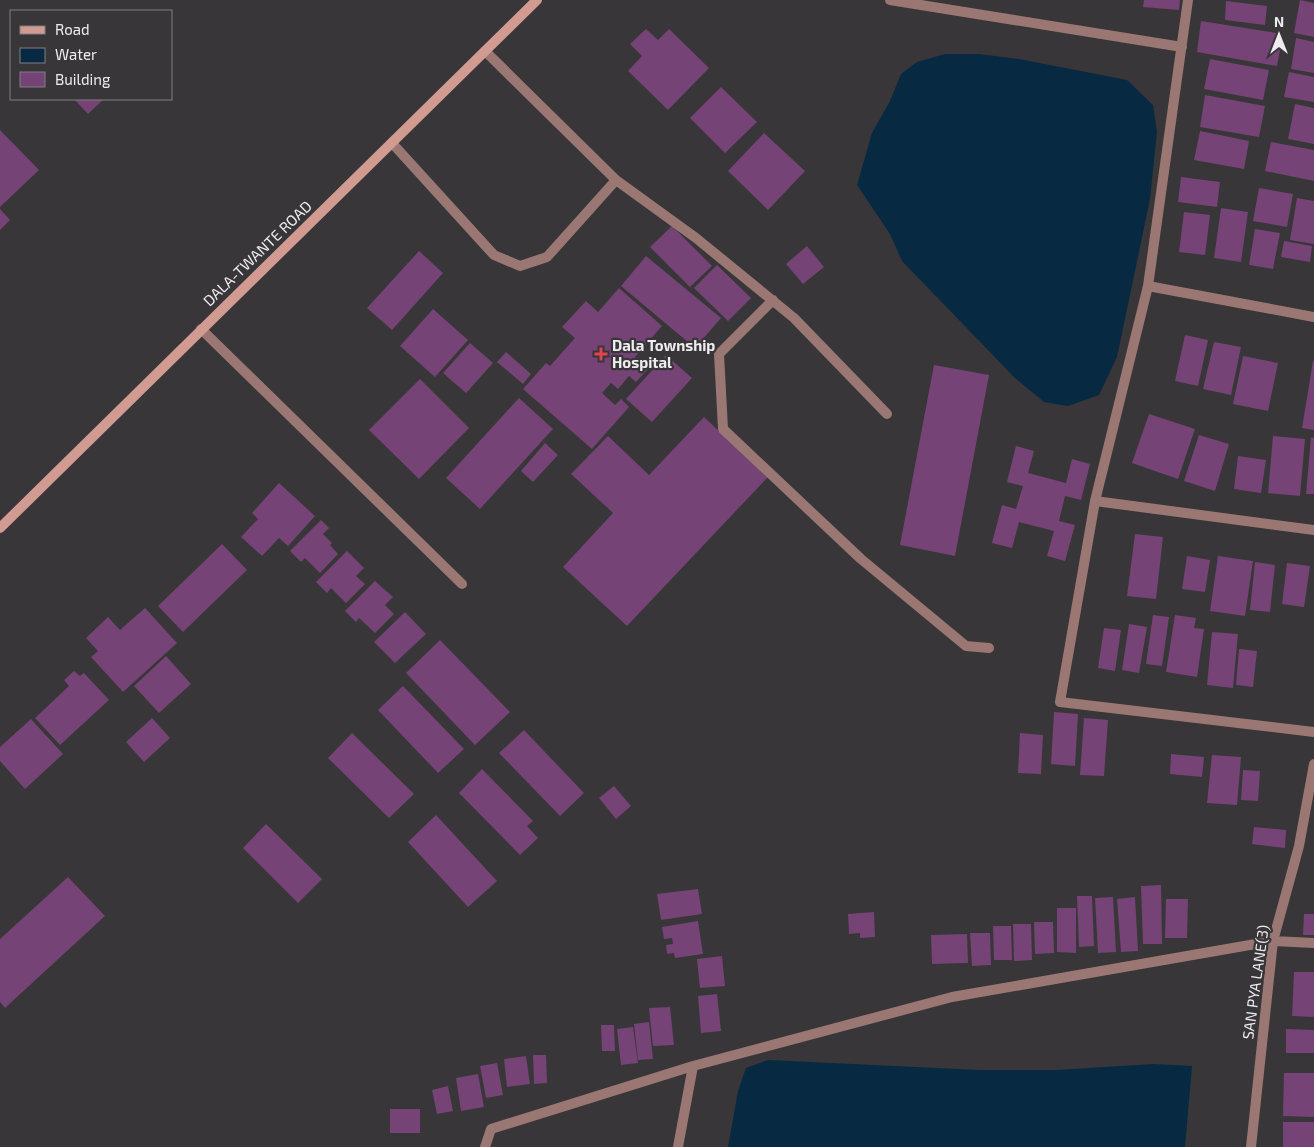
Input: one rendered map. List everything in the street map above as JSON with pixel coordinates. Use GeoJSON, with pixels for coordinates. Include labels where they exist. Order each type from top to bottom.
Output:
{"type":"FeatureCollection","features":[{"type":"Feature","properties":{"kind":"main road","name":"DALA-TWANTE ROAD"},"geometry":{"type":"LineString","coordinates":[[0,528],[537,0]]}},
{"type":"Feature","properties":{"kind":"street"},"geometry":{"type":"LineString","coordinates":[[890,0],[1182,47]]}},
{"type":"Feature","properties":{"kind":"street"},"geometry":{"type":"LineString","coordinates":[[1188,0],[1148,286],[1095,501],[1060,702],[1314,732]]}},
{"type":"Feature","properties":{"kind":"street"},"geometry":{"type":"LineString","coordinates":[[485,51],[616,180],[696,238],[794,318],[887,414]]}},
{"type":"Feature","properties":{"kind":"street"},"geometry":{"type":"LineString","coordinates":[[392,143],[494,255],[520,266],[547,257],[616,180]]}},
{"type":"Feature","properties":{"kind":"street"},"geometry":{"type":"LineString","coordinates":[[1148,286],[1314,317]]}},
{"type":"Feature","properties":{"kind":"street"},"geometry":{"type":"LineString","coordinates":[[773,300],[719,354],[723,429],[861,559],[958,640],[966,646],[988,648]]}},
{"type":"Feature","properties":{"kind":"street"},"geometry":{"type":"LineString","coordinates":[[201,329],[462,584]]}},
{"type":"Feature","properties":{"kind":"street"},"geometry":{"type":"LineString","coordinates":[[1095,501],[1314,530]]}},
{"type":"Feature","properties":{"kind":"street","name":"SAN PYA LANE(3)"},"geometry":{"type":"LineString","coordinates":[[1251,1147],[1273,941],[1299,846],[1314,764]]}},
{"type":"Feature","properties":{"kind":"street"},"geometry":{"type":"LineString","coordinates":[[485,1147],[491,1129],[693,1066],[952,997],[1273,941],[1314,943]]}},
{"type":"Feature","properties":{"kind":"street"},"geometry":{"type":"LineString","coordinates":[[678,1147],[693,1066]]}},
{"type":"Feature","properties":{"kind":"water"},"geometry":{"type":"Polygon","coordinates":[[[945,54],[979,54],[1019,59],[1127,80],[1153,105],[1157,132],[1150,199],[1117,357],[1099,395],[1068,406],[1044,402],[1015,378],[902,261],[890,234],[857,185],[872,133],[890,101],[901,74],[917,62],[945,54]]]}},
{"type":"Feature","properties":{"kind":"water"},"geometry":{"type":"Polygon","coordinates":[[[768,1060],[978,1070],[1057,1070],[1153,1064],[1192,1066],[1185,1147],[728,1147],[738,1091],[746,1068],[768,1060]]]}},
{"type":"Feature","properties":{"kind":"building"},"geometry":{"type":"Polygon","coordinates":[[[1144,0],[1180,0],[1179,10],[1143,7],[1144,0]]]}},
{"type":"Feature","properties":{"kind":"building"},"geometry":{"type":"Polygon","coordinates":[[[1300,0],[1314,3],[1314,37],[1294,33],[1300,0]]]}},
{"type":"Feature","properties":{"kind":"building"},"geometry":{"type":"Polygon","coordinates":[[[1226,1],[1267,6],[1265,25],[1225,20],[1226,1]]]}},
{"type":"Feature","properties":{"kind":"building"},"geometry":{"type":"Polygon","coordinates":[[[1201,21],[1283,34],[1277,66],[1197,52],[1201,21]]]}},
{"type":"Feature","properties":{"kind":"building"},"geometry":{"type":"Polygon","coordinates":[[[646,29],[658,40],[669,29],[709,68],[668,110],[628,71],[642,56],[630,44],[646,29]]]}},
{"type":"Feature","properties":{"kind":"building"},"geometry":{"type":"Polygon","coordinates":[[[1296,38],[1314,42],[1314,73],[1291,69],[1296,38]]]}},
{"type":"Feature","properties":{"kind":"building"},"geometry":{"type":"Polygon","coordinates":[[[1210,59],[1269,70],[1263,100],[1204,89],[1210,59]]]}},
{"type":"Feature","properties":{"kind":"building"},"geometry":{"type":"Polygon","coordinates":[[[1289,72],[1314,77],[1314,102],[1284,97],[1289,72]]]}},
{"type":"Feature","properties":{"kind":"building"},"geometry":{"type":"Polygon","coordinates":[[[721,87],[757,122],[725,153],[690,118],[721,87]]]}},
{"type":"Feature","properties":{"kind":"building"},"geometry":{"type":"Polygon","coordinates":[[[1205,95],[1265,106],[1259,137],[1200,127],[1205,95]]]}},
{"type":"Feature","properties":{"kind":"building"},"geometry":{"type":"Polygon","coordinates":[[[75,100],[103,100],[88,114],[75,100]]]}},
{"type":"Feature","properties":{"kind":"building"},"geometry":{"type":"Polygon","coordinates":[[[1295,104],[1314,108],[1314,144],[1288,139],[1295,104]]]}},
{"type":"Feature","properties":{"kind":"building"},"geometry":{"type":"Polygon","coordinates":[[[0,130],[39,170],[0,207],[0,130]]]}},
{"type":"Feature","properties":{"kind":"building"},"geometry":{"type":"Polygon","coordinates":[[[1200,131],[1249,141],[1244,169],[1194,160],[1200,131]]]}},
{"type":"Feature","properties":{"kind":"building"},"geometry":{"type":"Polygon","coordinates":[[[764,133],[805,171],[768,210],[728,171],[764,133]]]}},
{"type":"Feature","properties":{"kind":"building"},"geometry":{"type":"Polygon","coordinates":[[[1271,142],[1314,150],[1314,181],[1265,171],[1271,142]]]}},
{"type":"Feature","properties":{"kind":"building"},"geometry":{"type":"Polygon","coordinates":[[[1181,177],[1220,182],[1217,207],[1178,202],[1181,177]]]}},
{"type":"Feature","properties":{"kind":"building"},"geometry":{"type":"Polygon","coordinates":[[[1259,188],[1293,194],[1287,227],[1253,221],[1259,188]]]}},
{"type":"Feature","properties":{"kind":"building"},"geometry":{"type":"Polygon","coordinates":[[[1297,198],[1314,201],[1314,244],[1290,240],[1297,198]]]}},
{"type":"Feature","properties":{"kind":"building"},"geometry":{"type":"Polygon","coordinates":[[[1221,208],[1248,212],[1241,262],[1214,258],[1221,208]]]}},
{"type":"Feature","properties":{"kind":"building"},"geometry":{"type":"Polygon","coordinates":[[[0,209],[10,220],[0,230],[0,209]]]}},
{"type":"Feature","properties":{"kind":"building"},"geometry":{"type":"Polygon","coordinates":[[[1184,212],[1210,215],[1205,255],[1179,252],[1184,212]]]}},
{"type":"Feature","properties":{"kind":"building"},"geometry":{"type":"Polygon","coordinates":[[[672,226],[712,266],[690,287],[650,247],[672,226]]]}},
{"type":"Feature","properties":{"kind":"building"},"geometry":{"type":"Polygon","coordinates":[[[1255,229],[1280,233],[1273,269],[1249,265],[1255,229]]]}},
{"type":"Feature","properties":{"kind":"building"},"geometry":{"type":"Polygon","coordinates":[[[1284,241],[1312,246],[1310,262],[1281,257],[1284,241]]]}},
{"type":"Feature","properties":{"kind":"building"},"geometry":{"type":"Polygon","coordinates":[[[807,246],[824,267],[803,284],[786,264],[807,246]]]}},
{"type":"Feature","properties":{"kind":"building"},"geometry":{"type":"Polygon","coordinates":[[[419,251],[443,273],[392,330],[367,308],[419,251]]]}},
{"type":"Feature","properties":{"kind":"building"},"geometry":{"type":"Polygon","coordinates":[[[646,256],[721,318],[695,348],[621,286],[646,256]]]}},
{"type":"Feature","properties":{"kind":"building"},"geometry":{"type":"Polygon","coordinates":[[[717,265],[751,298],[728,321],[694,288],[717,265]]]}},
{"type":"Feature","properties":{"kind":"building"},"geometry":{"type":"Polygon","coordinates":[[[619,288],[662,326],[635,357],[649,368],[636,382],[629,376],[618,389],[611,383],[602,393],[615,405],[621,399],[629,407],[592,449],[523,389],[546,363],[550,366],[575,338],[562,327],[586,301],[598,312],[619,288]]]}},
{"type":"Feature","properties":{"kind":"building"},"geometry":{"type":"Polygon","coordinates":[[[433,309],[468,340],[435,377],[400,346],[433,309]]]}},
{"type":"Feature","properties":{"kind":"building"},"geometry":{"type":"Polygon","coordinates":[[[1185,335],[1208,340],[1198,386],[1175,381],[1185,335]]]}},
{"type":"Feature","properties":{"kind":"building"},"geometry":{"type":"Polygon","coordinates":[[[1214,342],[1241,347],[1231,395],[1203,389],[1214,342]]]}},
{"type":"Feature","properties":{"kind":"building"},"geometry":{"type":"Polygon","coordinates":[[[470,343],[493,363],[466,393],[443,373],[470,343]]]}},
{"type":"Feature","properties":{"kind":"building"},"geometry":{"type":"Polygon","coordinates":[[[506,352],[531,374],[523,384],[497,362],[506,352]]]}},
{"type":"Feature","properties":{"kind":"building"},"geometry":{"type":"Polygon","coordinates":[[[666,355],[692,378],[652,422],[626,399],[666,355]]]}},
{"type":"Feature","properties":{"kind":"building"},"geometry":{"type":"Polygon","coordinates":[[[1243,356],[1278,363],[1268,411],[1233,404],[1243,356]]]}},
{"type":"Feature","properties":{"kind":"building"},"geometry":{"type":"Polygon","coordinates":[[[1314,361],[1314,430],[1302,428],[1314,361]]]}},
{"type":"Feature","properties":{"kind":"building"},"geometry":{"type":"Polygon","coordinates":[[[934,365],[989,375],[955,556],[900,545],[934,365]]]}},
{"type":"Feature","properties":{"kind":"building"},"geometry":{"type":"Polygon","coordinates":[[[420,379],[469,428],[419,479],[369,430],[420,379]]]}},
{"type":"Feature","properties":{"kind":"building"},"geometry":{"type":"Polygon","coordinates":[[[519,398],[553,429],[480,509],[446,478],[519,398]]]}},
{"type":"Feature","properties":{"kind":"building"},"geometry":{"type":"Polygon","coordinates":[[[1149,414],[1195,429],[1178,479],[1132,463],[1149,414]]]}},
{"type":"Feature","properties":{"kind":"building"},"geometry":{"type":"Polygon","coordinates":[[[704,417],[768,477],[627,626],[563,567],[613,513],[571,474],[608,436],[649,475],[704,417]]]}},
{"type":"Feature","properties":{"kind":"building"},"geometry":{"type":"Polygon","coordinates":[[[1199,435],[1229,444],[1215,491],[1184,481],[1199,435]]]}},
{"type":"Feature","properties":{"kind":"building"},"geometry":{"type":"Polygon","coordinates":[[[1273,436],[1305,439],[1300,496],[1268,493],[1273,436]]]}},
{"type":"Feature","properties":{"kind":"building"},"geometry":{"type":"Polygon","coordinates":[[[1311,437],[1314,438],[1314,494],[1306,494],[1311,437]]]}},
{"type":"Feature","properties":{"kind":"building"},"geometry":{"type":"Polygon","coordinates":[[[545,443],[558,455],[533,482],[521,471],[545,443]]]}},
{"type":"Feature","properties":{"kind":"building"},"geometry":{"type":"Polygon","coordinates":[[[1016,446],[1034,451],[1028,473],[1066,483],[1072,459],[1090,464],[1081,500],[1065,496],[1059,521],[1075,525],[1065,561],[1047,556],[1054,531],[1019,522],[1012,548],[992,543],[1002,505],[1016,509],[1023,486],[1007,482],[1016,446]]]}},
{"type":"Feature","properties":{"kind":"building"},"geometry":{"type":"Polygon","coordinates":[[[1238,456],[1266,460],[1261,493],[1234,489],[1238,456]]]}},
{"type":"Feature","properties":{"kind":"building"},"geometry":{"type":"Polygon","coordinates":[[[279,483],[315,516],[288,546],[279,538],[262,556],[241,537],[258,519],[252,513],[279,483]]]}},
{"type":"Feature","properties":{"kind":"building"},"geometry":{"type":"Polygon","coordinates":[[[321,520],[329,528],[323,534],[332,543],[330,545],[338,554],[320,573],[305,558],[301,562],[290,551],[321,520]]]}},
{"type":"Feature","properties":{"kind":"building"},"geometry":{"type":"Polygon","coordinates":[[[1135,534],[1163,537],[1156,599],[1127,596],[1135,534]]]}},
{"type":"Feature","properties":{"kind":"building"},"geometry":{"type":"Polygon","coordinates":[[[222,544],[247,570],[183,632],[158,606],[222,544]]]}},
{"type":"Feature","properties":{"kind":"building"},"geometry":{"type":"Polygon","coordinates":[[[347,551],[364,568],[356,576],[365,584],[346,603],[331,588],[327,593],[316,582],[347,551]]]}},
{"type":"Feature","properties":{"kind":"building"},"geometry":{"type":"Polygon","coordinates":[[[1187,556],[1210,560],[1205,592],[1182,589],[1187,556]]]}},
{"type":"Feature","properties":{"kind":"building"},"geometry":{"type":"Polygon","coordinates":[[[1218,556],[1253,561],[1245,616],[1210,611],[1218,556]]]}},
{"type":"Feature","properties":{"kind":"building"},"geometry":{"type":"Polygon","coordinates":[[[1255,562],[1275,565],[1270,612],[1250,610],[1255,562]]]}},
{"type":"Feature","properties":{"kind":"building"},"geometry":{"type":"Polygon","coordinates":[[[1287,563],[1310,566],[1304,607],[1282,604],[1287,563]]]}},
{"type":"Feature","properties":{"kind":"building"},"geometry":{"type":"Polygon","coordinates":[[[375,581],[393,597],[385,605],[394,614],[375,633],[359,618],[356,622],[345,611],[375,581]]]}},
{"type":"Feature","properties":{"kind":"building"},"geometry":{"type":"Polygon","coordinates":[[[145,608],[177,643],[123,692],[91,657],[98,651],[86,638],[108,617],[120,630],[145,608]]]}},
{"type":"Feature","properties":{"kind":"building"},"geometry":{"type":"Polygon","coordinates":[[[405,612],[426,634],[395,663],[374,642],[405,612]]]}},
{"type":"Feature","properties":{"kind":"building"},"geometry":{"type":"Polygon","coordinates":[[[1153,615],[1169,617],[1162,666],[1146,664],[1153,615]]]}},
{"type":"Feature","properties":{"kind":"building"},"geometry":{"type":"Polygon","coordinates":[[[1175,615],[1196,618],[1194,628],[1204,629],[1197,677],[1166,672],[1175,615]]]}},
{"type":"Feature","properties":{"kind":"building"},"geometry":{"type":"Polygon","coordinates":[[[1129,624],[1147,627],[1139,673],[1122,670],[1129,624]]]}},
{"type":"Feature","properties":{"kind":"building"},"geometry":{"type":"Polygon","coordinates":[[[1104,628],[1121,630],[1115,671],[1098,668],[1104,628]]]}},
{"type":"Feature","properties":{"kind":"building"},"geometry":{"type":"Polygon","coordinates":[[[1212,632],[1238,634],[1233,688],[1207,685],[1212,632]]]}},
{"type":"Feature","properties":{"kind":"building"},"geometry":{"type":"Polygon","coordinates":[[[440,640],[510,712],[475,745],[406,673],[440,640]]]}},
{"type":"Feature","properties":{"kind":"building"},"geometry":{"type":"Polygon","coordinates":[[[1239,649],[1257,651],[1253,687],[1236,685],[1239,649]]]}},
{"type":"Feature","properties":{"kind":"building"},"geometry":{"type":"Polygon","coordinates":[[[166,656],[191,684],[159,713],[134,686],[166,656]]]}},
{"type":"Feature","properties":{"kind":"building"},"geometry":{"type":"Polygon","coordinates":[[[74,671],[80,676],[84,673],[109,700],[60,745],[35,718],[69,686],[64,680],[74,671]]]}},
{"type":"Feature","properties":{"kind":"building"},"geometry":{"type":"Polygon","coordinates":[[[403,686],[464,749],[438,773],[378,710],[403,686]]]}},
{"type":"Feature","properties":{"kind":"building"},"geometry":{"type":"Polygon","coordinates":[[[1054,712],[1078,714],[1075,766],[1051,764],[1054,712]]]}},
{"type":"Feature","properties":{"kind":"building"},"geometry":{"type":"Polygon","coordinates":[[[152,718],[170,738],[144,762],[126,742],[152,718]]]}},
{"type":"Feature","properties":{"kind":"building"},"geometry":{"type":"Polygon","coordinates":[[[1084,718],[1108,720],[1104,776],[1080,775],[1084,718]]]}},
{"type":"Feature","properties":{"kind":"building"},"geometry":{"type":"Polygon","coordinates":[[[31,719],[63,754],[25,789],[0,761],[0,747],[31,719]]]}},
{"type":"Feature","properties":{"kind":"building"},"geometry":{"type":"Polygon","coordinates":[[[524,730],[584,793],[560,816],[499,753],[524,730]]]}},
{"type":"Feature","properties":{"kind":"building"},"geometry":{"type":"Polygon","coordinates":[[[352,733],[414,794],[389,818],[328,758],[352,733]]]}},
{"type":"Feature","properties":{"kind":"building"},"geometry":{"type":"Polygon","coordinates":[[[1020,733],[1043,735],[1041,774],[1018,773],[1020,733]]]}},
{"type":"Feature","properties":{"kind":"building"},"geometry":{"type":"Polygon","coordinates":[[[1171,754],[1204,757],[1202,777],[1170,774],[1171,754]]]}},
{"type":"Feature","properties":{"kind":"building"},"geometry":{"type":"Polygon","coordinates":[[[1212,755],[1241,757],[1237,805],[1207,803],[1212,755]]]}},
{"type":"Feature","properties":{"kind":"building"},"geometry":{"type":"Polygon","coordinates":[[[482,769],[533,821],[527,826],[538,838],[520,855],[459,793],[482,769]]]}},
{"type":"Feature","properties":{"kind":"building"},"geometry":{"type":"Polygon","coordinates":[[[1243,770],[1260,771],[1258,801],[1241,800],[1243,770]]]}},
{"type":"Feature","properties":{"kind":"building"},"geometry":{"type":"Polygon","coordinates":[[[614,786],[631,806],[616,819],[599,798],[614,786]]]}},
{"type":"Feature","properties":{"kind":"building"},"geometry":{"type":"Polygon","coordinates":[[[436,815],[497,881],[468,907],[408,842],[436,815]]]}},
{"type":"Feature","properties":{"kind":"building"},"geometry":{"type":"Polygon","coordinates":[[[266,824],[322,879],[298,903],[243,848],[266,824]]]}},
{"type":"Feature","properties":{"kind":"building"},"geometry":{"type":"Polygon","coordinates":[[[1254,827],[1286,830],[1285,848],[1252,844],[1254,827]]]}},
{"type":"Feature","properties":{"kind":"building"},"geometry":{"type":"Polygon","coordinates":[[[68,877],[105,916],[5,1008],[0,1002],[0,939],[68,877]]]}},
{"type":"Feature","properties":{"kind":"building"},"geometry":{"type":"Polygon","coordinates":[[[1161,885],[1162,944],[1143,944],[1141,886],[1161,885]]]}},
{"type":"Feature","properties":{"kind":"building"},"geometry":{"type":"Polygon","coordinates":[[[698,889],[702,914],[661,920],[657,894],[698,889]]]}},
{"type":"Feature","properties":{"kind":"building"},"geometry":{"type":"Polygon","coordinates":[[[1077,896],[1092,896],[1094,946],[1079,947],[1077,896]]]}},
{"type":"Feature","properties":{"kind":"building"},"geometry":{"type":"Polygon","coordinates":[[[1113,897],[1116,952],[1098,953],[1095,898],[1113,897]]]}},
{"type":"Feature","properties":{"kind":"building"},"geometry":{"type":"Polygon","coordinates":[[[1135,897],[1138,951],[1121,952],[1117,899],[1135,897]]]}},
{"type":"Feature","properties":{"kind":"building"},"geometry":{"type":"Polygon","coordinates":[[[1166,899],[1188,899],[1187,938],[1165,938],[1166,899]]]}},
{"type":"Feature","properties":{"kind":"building"},"geometry":{"type":"Polygon","coordinates":[[[1057,908],[1076,908],[1076,953],[1057,952],[1057,908]]]}},
{"type":"Feature","properties":{"kind":"building"},"geometry":{"type":"Polygon","coordinates":[[[874,912],[875,937],[860,938],[860,933],[849,934],[848,914],[874,912]]]}},
{"type":"Feature","properties":{"kind":"building"},"geometry":{"type":"Polygon","coordinates":[[[1304,914],[1314,914],[1314,935],[1303,935],[1304,914]]]}},
{"type":"Feature","properties":{"kind":"building"},"geometry":{"type":"Polygon","coordinates":[[[698,921],[703,954],[675,958],[674,953],[667,954],[666,945],[673,944],[672,938],[664,939],[662,927],[698,921]]]}},
{"type":"Feature","properties":{"kind":"building"},"geometry":{"type":"Polygon","coordinates":[[[1034,922],[1053,922],[1054,953],[1035,954],[1034,922]]]}},
{"type":"Feature","properties":{"kind":"building"},"geometry":{"type":"Polygon","coordinates":[[[1013,924],[1031,924],[1032,960],[1014,961],[1013,924]]]}},
{"type":"Feature","properties":{"kind":"building"},"geometry":{"type":"Polygon","coordinates":[[[993,926],[1011,926],[1012,960],[994,960],[993,926]]]}},
{"type":"Feature","properties":{"kind":"building"},"geometry":{"type":"Polygon","coordinates":[[[970,933],[990,933],[991,965],[972,966],[970,933]]]}},
{"type":"Feature","properties":{"kind":"building"},"geometry":{"type":"Polygon","coordinates":[[[967,934],[968,963],[932,964],[931,935],[967,934]]]}},
{"type":"Feature","properties":{"kind":"building"},"geometry":{"type":"Polygon","coordinates":[[[722,956],[725,986],[700,988],[697,959],[722,956]]]}},
{"type":"Feature","properties":{"kind":"building"},"geometry":{"type":"Polygon","coordinates":[[[1294,972],[1314,972],[1314,1017],[1292,1016],[1294,972]]]}},
{"type":"Feature","properties":{"kind":"building"},"geometry":{"type":"Polygon","coordinates":[[[717,994],[721,1031],[701,1033],[698,996],[717,994]]]}},
{"type":"Feature","properties":{"kind":"building"},"geometry":{"type":"Polygon","coordinates":[[[670,1007],[674,1045],[653,1046],[649,1008],[670,1007]]]}},
{"type":"Feature","properties":{"kind":"building"},"geometry":{"type":"Polygon","coordinates":[[[649,1022],[653,1059],[638,1060],[634,1024],[649,1022]]]}},
{"type":"Feature","properties":{"kind":"building"},"geometry":{"type":"Polygon","coordinates":[[[601,1025],[614,1025],[615,1051],[602,1051],[601,1025]]]}},
{"type":"Feature","properties":{"kind":"building"},"geometry":{"type":"Polygon","coordinates":[[[633,1027],[638,1063],[621,1065],[617,1029],[633,1027]]]}},
{"type":"Feature","properties":{"kind":"building"},"geometry":{"type":"Polygon","coordinates":[[[1286,1029],[1314,1030],[1314,1053],[1286,1053],[1286,1029]]]}},
{"type":"Feature","properties":{"kind":"building"},"geometry":{"type":"Polygon","coordinates":[[[533,1055],[546,1055],[547,1083],[534,1084],[533,1055]]]}},
{"type":"Feature","properties":{"kind":"building"},"geometry":{"type":"Polygon","coordinates":[[[526,1056],[530,1084],[507,1087],[504,1059],[526,1056]]]}},
{"type":"Feature","properties":{"kind":"building"},"geometry":{"type":"Polygon","coordinates":[[[497,1063],[503,1095],[486,1098],[480,1066],[497,1063]]]}},
{"type":"Feature","properties":{"kind":"building"},"geometry":{"type":"Polygon","coordinates":[[[1284,1073],[1314,1073],[1314,1117],[1283,1116],[1284,1073]]]}},
{"type":"Feature","properties":{"kind":"building"},"geometry":{"type":"Polygon","coordinates":[[[478,1074],[484,1107],[461,1111],[456,1078],[478,1074]]]}},
{"type":"Feature","properties":{"kind":"building"},"geometry":{"type":"Polygon","coordinates":[[[448,1086],[453,1111],[437,1114],[432,1090],[448,1086]]]}},
{"type":"Feature","properties":{"kind":"building"},"geometry":{"type":"Polygon","coordinates":[[[390,1109],[420,1109],[420,1133],[390,1133],[390,1109]]]}},
{"type":"Feature","properties":{"kind":"building"},"geometry":{"type":"Polygon","coordinates":[[[1283,1122],[1314,1122],[1314,1147],[1283,1147],[1283,1122]]]}},
{"type":"Feature","properties":{"kind":"place","name":"Dala Township Hospital"},"geometry":{"type":"Point","coordinates":[601,354]}}]}
